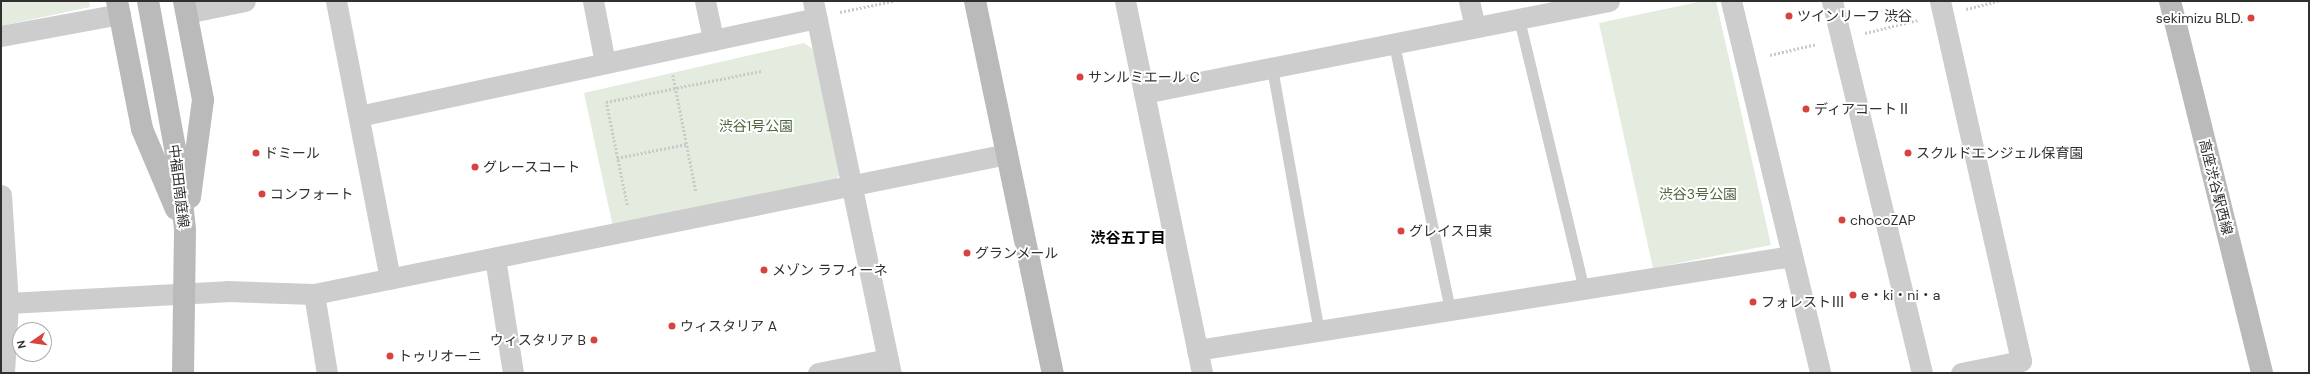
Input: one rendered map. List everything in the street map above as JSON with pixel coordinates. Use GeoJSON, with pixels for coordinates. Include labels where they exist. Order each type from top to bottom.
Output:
{"type":"FeatureCollection","features":[{"type":"Feature","properties":{"kind":"street","name":"中福田南庭線"},"geometry":{"type":"LineString","coordinates":[[148,1],[178,164],[185,230],[183,373]]}},
{"type":"Feature","properties":{"kind":"street"},"geometry":{"type":"LineString","coordinates":[[185,230],[203,100],[185,7],[245,1]]}},
{"type":"Feature","properties":{"kind":"street"},"geometry":{"type":"LineString","coordinates":[[336,1],[390,279]]}},
{"type":"Feature","properties":{"kind":"street"},"geometry":{"type":"LineString","coordinates":[[593,1],[605,63]]}},
{"type":"Feature","properties":{"kind":"street"},"geometry":{"type":"LineString","coordinates":[[705,1],[713,40]]}},
{"type":"Feature","properties":{"kind":"street"},"geometry":{"type":"LineString","coordinates":[[975,1],[1053,373]]}},
{"type":"Feature","properties":{"kind":"street"},"geometry":{"type":"LineString","coordinates":[[1125,1],[1202,373]]}},
{"type":"Feature","properties":{"kind":"street"},"geometry":{"type":"LineString","coordinates":[[1469,1],[1475,27]]}},
{"type":"Feature","properties":{"kind":"street"},"geometry":{"type":"LineString","coordinates":[[1731,1],[1820,373]]}},
{"type":"Feature","properties":{"kind":"street"},"geometry":{"type":"LineString","coordinates":[[1832,1],[1922,373]]}},
{"type":"Feature","properties":{"kind":"street","name":"高座渋谷駅西線"},"geometry":{"type":"LineString","coordinates":[[2170,1],[2262,373]]}},
{"type":"Feature","properties":{"kind":"street"},"geometry":{"type":"LineString","coordinates":[[1144,93],[1598,2]]}},
{"type":"Feature","properties":{"kind":"street"},"geometry":{"type":"LineString","coordinates":[[1942,7],[2021,361],[1961,373]]}},
{"type":"Feature","properties":{"kind":"street"},"geometry":{"type":"LineString","coordinates":[[1,36],[119,8],[142,129],[185,230]]}},
{"type":"Feature","properties":{"kind":"street"},"geometry":{"type":"LineString","coordinates":[[359,116],[713,40],[815,9],[889,366],[818,373]]}},
{"type":"Feature","properties":{"kind":"street"},"geometry":{"type":"LineString","coordinates":[[8,303],[227,291],[314,294],[1007,154]]}},
{"type":"Feature","properties":{"kind":"street"},"geometry":{"type":"LineString","coordinates":[[1,195],[8,303],[4,373]]}},
{"type":"Feature","properties":{"kind":"street"},"geometry":{"type":"LineString","coordinates":[[1197,350],[1792,256]]}},
{"type":"Feature","properties":{"kind":"street"},"geometry":{"type":"LineString","coordinates":[[495,258],[513,373]]}},
{"type":"Feature","properties":{"kind":"street"},"geometry":{"type":"LineString","coordinates":[[314,294],[327,373]]}},
{"type":"Feature","properties":{"kind":"lane"},"geometry":{"type":"LineString","coordinates":[[1519,19],[1584,289]]}},
{"type":"Feature","properties":{"kind":"lane"},"geometry":{"type":"LineString","coordinates":[[1394,44],[1450,310]]}},
{"type":"Feature","properties":{"kind":"lane"},"geometry":{"type":"LineString","coordinates":[[1272,68],[1319,330]]}},
{"type":"Feature","properties":{"kind":"path"},"geometry":{"type":"LineString","coordinates":[[815,9],[893,1]]}},
{"type":"Feature","properties":{"kind":"path"},"geometry":{"type":"LineString","coordinates":[[1746,61],[1841,39],[1942,7],[1998,1]]}},
{"type":"Feature","properties":{"kind":"path"},"geometry":{"type":"LineString","coordinates":[[635,208],[628,210],[606,102],[761,72]]}},
{"type":"Feature","properties":{"kind":"path"},"geometry":{"type":"LineString","coordinates":[[676,88],[697,196],[703,194]]}},
{"type":"Feature","properties":{"kind":"path"},"geometry":{"type":"LineString","coordinates":[[617,158],[687,144]]}},
{"type":"Feature","properties":{"kind":"green space"},"geometry":{"type":"Polygon","coordinates":[[[1,1],[89,1],[90,7],[1,26],[1,1]]]}},
{"type":"Feature","properties":{"kind":"green space","name":"渋谷3号公園"},"geometry":{"type":"Polygon","coordinates":[[[1703,1],[1716,1],[1771,245],[1653,268],[1599,23],[1703,1]]]}},
{"type":"Feature","properties":{"kind":"green space","name":"渋谷1号公園"},"geometry":{"type":"Polygon","coordinates":[[[804,43],[814,50],[839,175],[834,182],[613,227],[584,93],[804,43]]]}},
{"type":"Feature","properties":{"kind":"place","name":"ツインリーフ 渋谷"},"geometry":{"type":"Point","coordinates":[1789,16]}},
{"type":"Feature","properties":{"kind":"place","name":"sekimizu BLD."},"geometry":{"type":"Point","coordinates":[2251,18]}},
{"type":"Feature","properties":{"kind":"place","name":"サンルミエール C"},"geometry":{"type":"Point","coordinates":[1080,77]}},
{"type":"Feature","properties":{"kind":"place","name":"ディアコートⅡ"},"geometry":{"type":"Point","coordinates":[1806,109]}},
{"type":"Feature","properties":{"kind":"place","name":"ドミール"},"geometry":{"type":"Point","coordinates":[256,153]}},
{"type":"Feature","properties":{"kind":"place","name":"スクルドエンジェル保育園"},"geometry":{"type":"Point","coordinates":[1908,153]}},
{"type":"Feature","properties":{"kind":"place","name":"グレースコート"},"geometry":{"type":"Point","coordinates":[475,167]}},
{"type":"Feature","properties":{"kind":"place","name":"コンフォート"},"geometry":{"type":"Point","coordinates":[262,194]}},
{"type":"Feature","properties":{"kind":"place","name":"chocoZAP"},"geometry":{"type":"Point","coordinates":[1842,220]}},
{"type":"Feature","properties":{"kind":"place","name":"グレイス日東"},"geometry":{"type":"Point","coordinates":[1401,231]}},
{"type":"Feature","properties":{"kind":"place","name":"グランメール"},"geometry":{"type":"Point","coordinates":[967,253]}},
{"type":"Feature","properties":{"kind":"place","name":"メゾン ラフィーネ"},"geometry":{"type":"Point","coordinates":[764,270]}},
{"type":"Feature","properties":{"kind":"place","name":"e・ki・ni・a"},"geometry":{"type":"Point","coordinates":[1853,295]}},
{"type":"Feature","properties":{"kind":"place","name":"フォレストⅢ"},"geometry":{"type":"Point","coordinates":[1753,302]}},
{"type":"Feature","properties":{"kind":"place","name":"ウィスタリア A"},"geometry":{"type":"Point","coordinates":[672,326]}},
{"type":"Feature","properties":{"kind":"place","name":"ウィスタリア B"},"geometry":{"type":"Point","coordinates":[594,340]}},
{"type":"Feature","properties":{"kind":"place","name":"トゥリオーニ"},"geometry":{"type":"Point","coordinates":[390,356]}},
{"type":"Feature","properties":{"kind":"district","name":"渋谷五丁目"},"geometry":{"type":"Point","coordinates":[1128,239]}}]}
